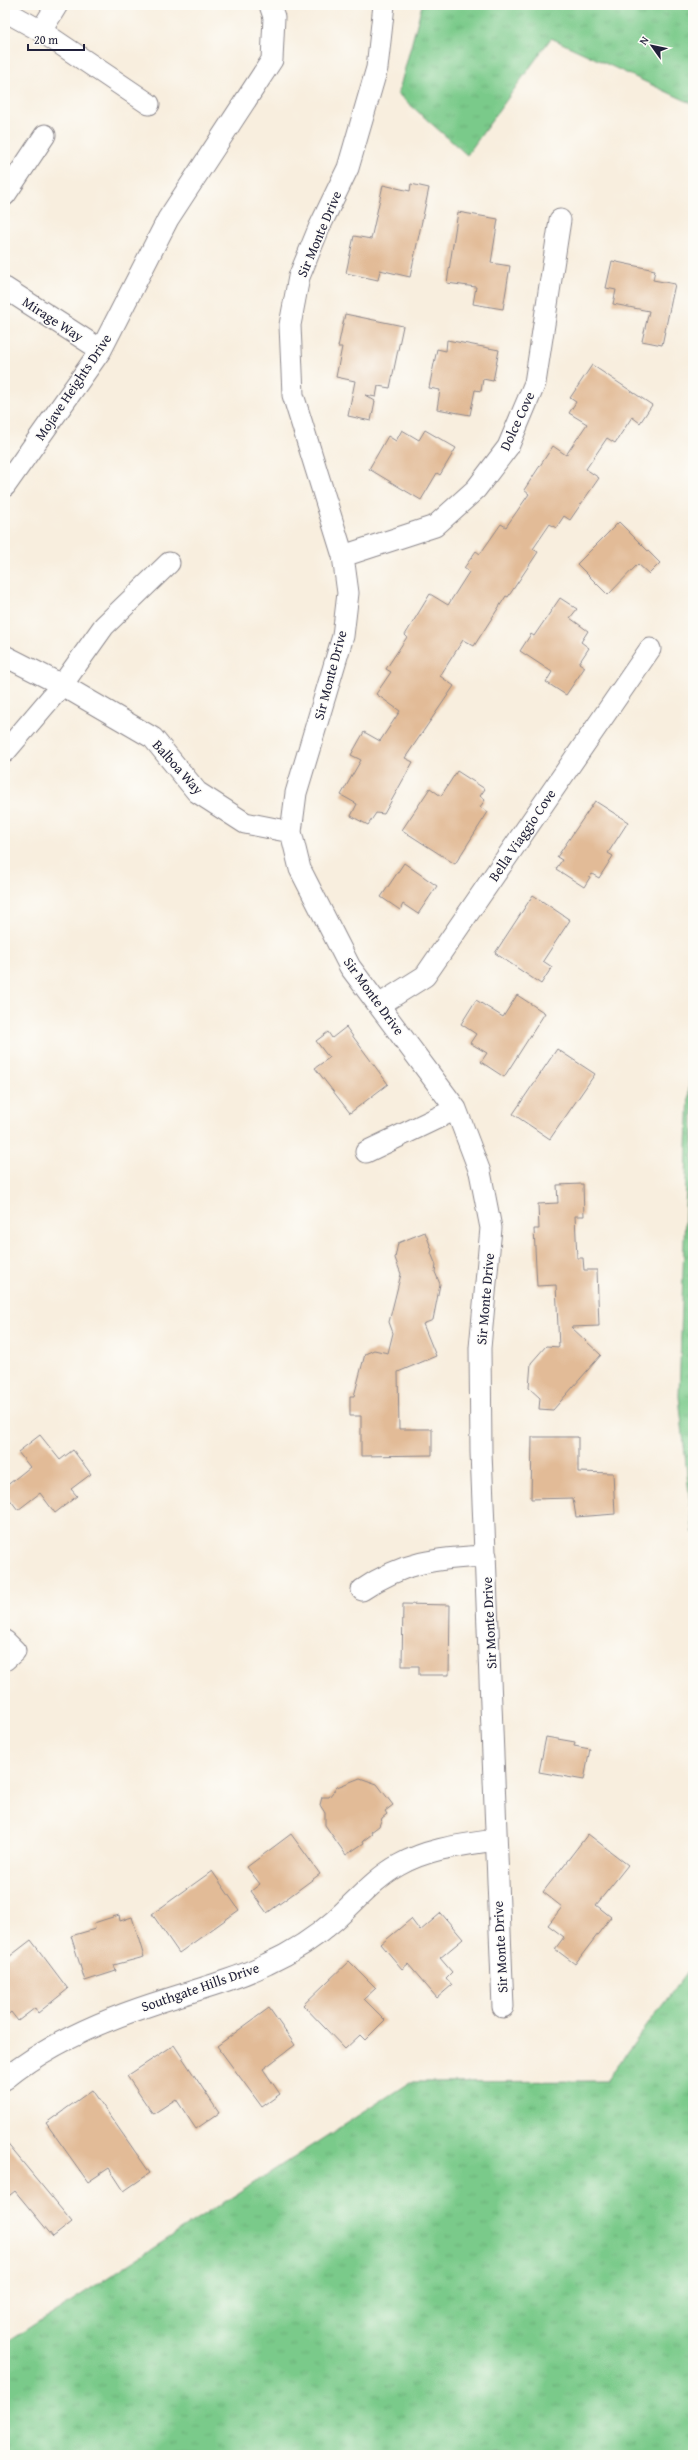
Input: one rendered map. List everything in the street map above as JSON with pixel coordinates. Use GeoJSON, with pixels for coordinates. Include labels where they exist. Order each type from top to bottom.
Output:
{"type":"FeatureCollection","features":[{"type":"Feature","properties":{"kind":"street"},"geometry":{"type":"LineString","coordinates":[[41,31],[58,5]]}},
{"type":"Feature","properties":{"kind":"street","name":"Mojave Heights Drive"},"geometry":{"type":"LineString","coordinates":[[5,486],[101,350],[168,219],[272,60],[274,17],[270,5]]}},
{"type":"Feature","properties":{"kind":"street","name":"Sir Monte Drive"},"geometry":{"type":"LineString","coordinates":[[384,5],[377,68],[348,168],[319,228],[299,277],[290,325],[293,395],[343,556],[348,593],[343,636],[296,793],[291,832],[300,869],[350,968],[456,1109],[480,1172],[491,1228],[480,1348],[481,1452],[492,1699],[495,1840],[503,2007]]}},
{"type":"Feature","properties":{"kind":"street"},"geometry":{"type":"LineString","coordinates":[[5,11],[41,31],[149,104]]}},
{"type":"Feature","properties":{"kind":"street"},"geometry":{"type":"LineString","coordinates":[[5,194],[44,134]]}},
{"type":"Feature","properties":{"kind":"street","name":"Dolce Cove"},"geometry":{"type":"LineString","coordinates":[[343,556],[435,526],[476,489],[508,447],[535,383],[560,220]]}},
{"type":"Feature","properties":{"kind":"street","name":"Mirage Way"},"geometry":{"type":"LineString","coordinates":[[5,288],[101,350]]}},
{"type":"Feature","properties":{"kind":"street"},"geometry":{"type":"LineString","coordinates":[[5,752],[62,685],[104,626],[169,563]]}},
{"type":"Feature","properties":{"kind":"street","name":"Bella Viaggio Cove"},"geometry":{"type":"LineString","coordinates":[[379,1005],[425,976],[650,649]]}},
{"type":"Feature","properties":{"kind":"street","name":"Balboa Way"},"geometry":{"type":"LineString","coordinates":[[5,656],[62,685],[153,738],[197,792],[245,823],[291,832]]}},
{"type":"Feature","properties":{"kind":"street"},"geometry":{"type":"LineString","coordinates":[[366,1152],[456,1109]]}},
{"type":"Feature","properties":{"kind":"street"},"geometry":{"type":"LineString","coordinates":[[362,1590],[374,1582],[410,1565],[437,1558],[486,1556]]}},
{"type":"Feature","properties":{"kind":"street","name":"Southgate Hills Drive"},"geometry":{"type":"LineString","coordinates":[[5,2079],[52,2047],[101,2023],[152,2004],[232,1979],[268,1964],[302,1944],[334,1921],[385,1874],[411,1858],[440,1849],[495,1840]]}},
{"type":"Feature","properties":{"kind":"green space"},"geometry":{"type":"Polygon","coordinates":[[[422,5],[693,5],[693,104],[551,38],[467,155],[398,94],[422,5]]]}},
{"type":"Feature","properties":{"kind":"green space"},"geometry":{"type":"Polygon","coordinates":[[[693,964],[693,1533],[679,1396],[693,964]]]}},
{"type":"Feature","properties":{"kind":"green space"},"geometry":{"type":"Polygon","coordinates":[[[693,1964],[693,2455],[5,2455],[5,2344],[410,2082],[606,2081],[693,1964]]]}},
{"type":"Feature","properties":{"kind":"building"},"geometry":{"type":"Polygon","coordinates":[[[411,184],[429,188],[410,277],[380,270],[378,280],[346,273],[354,236],[371,239],[383,185],[410,191],[411,184]]]}},
{"type":"Feature","properties":{"kind":"building"},"geometry":{"type":"Polygon","coordinates":[[[458,212],[498,219],[491,263],[510,266],[503,309],[473,304],[476,287],[447,283],[458,212]]]}},
{"type":"Feature","properties":{"kind":"building"},"geometry":{"type":"Polygon","coordinates":[[[612,261],[655,270],[653,280],[675,284],[662,345],[642,341],[649,311],[613,304],[616,290],[606,288],[612,261]]]}},
{"type":"Feature","properties":{"kind":"building"},"geometry":{"type":"Polygon","coordinates":[[[345,314],[403,326],[390,388],[378,386],[376,397],[365,395],[375,401],[371,421],[348,416],[355,381],[336,377],[342,347],[338,347],[345,314]]]}},
{"type":"Feature","properties":{"kind":"building"},"geometry":{"type":"Polygon","coordinates":[[[447,340],[499,350],[493,381],[483,379],[481,391],[475,390],[470,415],[437,409],[440,390],[429,388],[437,349],[446,351],[447,340]]]}},
{"type":"Feature","properties":{"kind":"building"},"geometry":{"type":"Polygon","coordinates":[[[592,365],[652,405],[640,423],[632,417],[615,443],[607,438],[586,469],[599,478],[570,520],[564,516],[556,528],[550,524],[533,549],[538,552],[508,597],[506,596],[474,646],[463,640],[440,676],[454,686],[405,758],[413,762],[384,814],[376,813],[368,825],[351,816],[357,804],[341,795],[361,760],[351,755],[364,732],[380,741],[400,711],[376,694],[391,672],[386,669],[407,637],[405,635],[430,594],[448,605],[469,572],[464,568],[476,551],[480,554],[501,524],[506,527],[529,494],[524,490],[553,446],[566,455],[587,424],[569,413],[576,402],[570,398],[592,365]]]}},
{"type":"Feature","properties":{"kind":"building"},"geometry":{"type":"Polygon","coordinates":[[[402,430],[419,440],[425,430],[456,448],[440,475],[437,473],[421,500],[369,469],[388,436],[396,441],[402,430]]]}},
{"type":"Feature","properties":{"kind":"building"},"geometry":{"type":"Polygon","coordinates":[[[619,522],[660,563],[649,574],[638,564],[608,595],[577,564],[619,522]]]}},
{"type":"Feature","properties":{"kind":"building"},"geometry":{"type":"Polygon","coordinates":[[[560,598],[577,609],[570,618],[588,631],[581,642],[589,648],[579,663],[585,667],[566,695],[546,682],[552,672],[520,651],[531,634],[534,636],[560,598]]]}},
{"type":"Feature","properties":{"kind":"building"},"geometry":{"type":"Polygon","coordinates":[[[457,771],[485,789],[480,796],[485,800],[480,807],[488,812],[455,864],[402,830],[430,788],[441,796],[457,771]]]}},
{"type":"Feature","properties":{"kind":"building"},"geometry":{"type":"Polygon","coordinates":[[[595,801],[628,822],[608,853],[613,856],[599,878],[592,874],[584,887],[556,869],[562,860],[557,857],[595,801]]]}},
{"type":"Feature","properties":{"kind":"building"},"geometry":{"type":"Polygon","coordinates":[[[404,863],[437,886],[418,914],[403,904],[400,910],[381,897],[404,863]]]}},
{"type":"Feature","properties":{"kind":"building"},"geometry":{"type":"Polygon","coordinates":[[[533,895],[570,920],[543,961],[552,967],[541,984],[495,953],[533,895]]]}},
{"type":"Feature","properties":{"kind":"building"},"geometry":{"type":"Polygon","coordinates":[[[517,995],[545,1013],[504,1077],[481,1062],[487,1053],[470,1043],[476,1034],[461,1024],[476,1000],[503,1017],[517,995]]]}},
{"type":"Feature","properties":{"kind":"building"},"geometry":{"type":"Polygon","coordinates":[[[346,1027],[388,1084],[350,1113],[315,1068],[329,1058],[316,1041],[328,1032],[332,1038],[346,1027]]]}},
{"type":"Feature","properties":{"kind":"building"},"geometry":{"type":"Polygon","coordinates":[[[557,1049],[595,1074],[550,1139],[513,1114],[557,1049]]]}},
{"type":"Feature","properties":{"kind":"building"},"geometry":{"type":"Polygon","coordinates":[[[583,1184],[584,1216],[575,1216],[577,1258],[583,1258],[584,1270],[597,1270],[599,1326],[571,1327],[601,1355],[553,1410],[539,1409],[540,1398],[529,1388],[531,1363],[546,1346],[559,1347],[556,1285],[537,1286],[534,1229],[539,1229],[538,1204],[558,1203],[557,1185],[583,1184]]]}},
{"type":"Feature","properties":{"kind":"building"},"geometry":{"type":"Polygon","coordinates":[[[425,1232],[432,1250],[431,1253],[436,1265],[435,1272],[440,1284],[433,1320],[423,1324],[436,1356],[398,1372],[399,1429],[432,1429],[432,1455],[361,1456],[361,1416],[350,1416],[350,1396],[354,1396],[365,1354],[374,1350],[388,1353],[393,1333],[389,1322],[401,1274],[395,1258],[398,1243],[425,1232]]]}},
{"type":"Feature","properties":{"kind":"building"},"geometry":{"type":"Polygon","coordinates":[[[40,1435],[60,1460],[73,1450],[91,1474],[71,1489],[77,1496],[55,1513],[40,1493],[18,1510],[5,1493],[5,1487],[30,1467],[18,1452],[40,1435]]]}},
{"type":"Feature","properties":{"kind":"building"},"geometry":{"type":"Polygon","coordinates":[[[532,1437],[578,1437],[578,1472],[613,1473],[615,1514],[576,1517],[573,1498],[531,1499],[532,1437]]]}},
{"type":"Feature","properties":{"kind":"building"},"geometry":{"type":"Polygon","coordinates":[[[403,1604],[450,1605],[449,1675],[419,1675],[419,1666],[402,1666],[403,1604]]]}},
{"type":"Feature","properties":{"kind":"building"},"geometry":{"type":"Polygon","coordinates":[[[546,1737],[575,1742],[574,1746],[590,1749],[584,1780],[539,1772],[546,1737]]]}},
{"type":"Feature","properties":{"kind":"building"},"geometry":{"type":"Polygon","coordinates":[[[360,1778],[377,1784],[393,1805],[385,1811],[387,1814],[382,1818],[379,1826],[371,1832],[372,1834],[363,1841],[364,1843],[346,1855],[325,1825],[325,1813],[320,1805],[322,1797],[329,1797],[337,1787],[360,1778]]]}},
{"type":"Feature","properties":{"kind":"building"},"geometry":{"type":"Polygon","coordinates":[[[291,1834],[320,1874],[267,1913],[251,1891],[260,1884],[247,1867],[291,1834]]]}},
{"type":"Feature","properties":{"kind":"building"},"geometry":{"type":"Polygon","coordinates":[[[588,1834],[628,1865],[596,1905],[611,1917],[575,1964],[555,1949],[564,1937],[548,1925],[562,1907],[543,1892],[588,1834]]]}},
{"type":"Feature","properties":{"kind":"building"},"geometry":{"type":"Polygon","coordinates":[[[212,1871],[239,1910],[179,1953],[152,1914],[212,1871]]]}},
{"type":"Feature","properties":{"kind":"building"},"geometry":{"type":"Polygon","coordinates":[[[441,1913],[463,1939],[440,1958],[452,1972],[446,1978],[452,1985],[437,1998],[408,1964],[402,1969],[381,1944],[411,1919],[420,1931],[441,1913]]]}},
{"type":"Feature","properties":{"kind":"building"},"geometry":{"type":"Polygon","coordinates":[[[119,1915],[120,1921],[132,1917],[144,1957],[114,1965],[116,1971],[85,1981],[71,1936],[95,1929],[94,1923],[119,1915]]]}},
{"type":"Feature","properties":{"kind":"building"},"geometry":{"type":"Polygon","coordinates":[[[31,1940],[68,1989],[38,2013],[35,2008],[18,2021],[11,2012],[5,2017],[5,1960],[31,1940]]]}},
{"type":"Feature","properties":{"kind":"building"},"geometry":{"type":"Polygon","coordinates":[[[349,1961],[376,1988],[364,1999],[385,2020],[365,2040],[360,2035],[345,2049],[303,2005],[349,1961]]]}},
{"type":"Feature","properties":{"kind":"building"},"geometry":{"type":"Polygon","coordinates":[[[269,2008],[295,2045],[263,2069],[280,2094],[262,2107],[217,2046],[269,2008]]]}},
{"type":"Feature","properties":{"kind":"building"},"geometry":{"type":"Polygon","coordinates":[[[174,2045],[219,2113],[196,2129],[176,2099],[153,2114],[127,2076],[174,2045]]]}},
{"type":"Feature","properties":{"kind":"building"},"geometry":{"type":"Polygon","coordinates":[[[92,2090],[150,2173],[124,2191],[109,2168],[88,2182],[46,2123],[92,2090]]]}},
{"type":"Feature","properties":{"kind":"building"},"geometry":{"type":"Polygon","coordinates":[[[5,2141],[72,2222],[53,2237],[15,2191],[5,2199],[5,2141]]]}}]}
